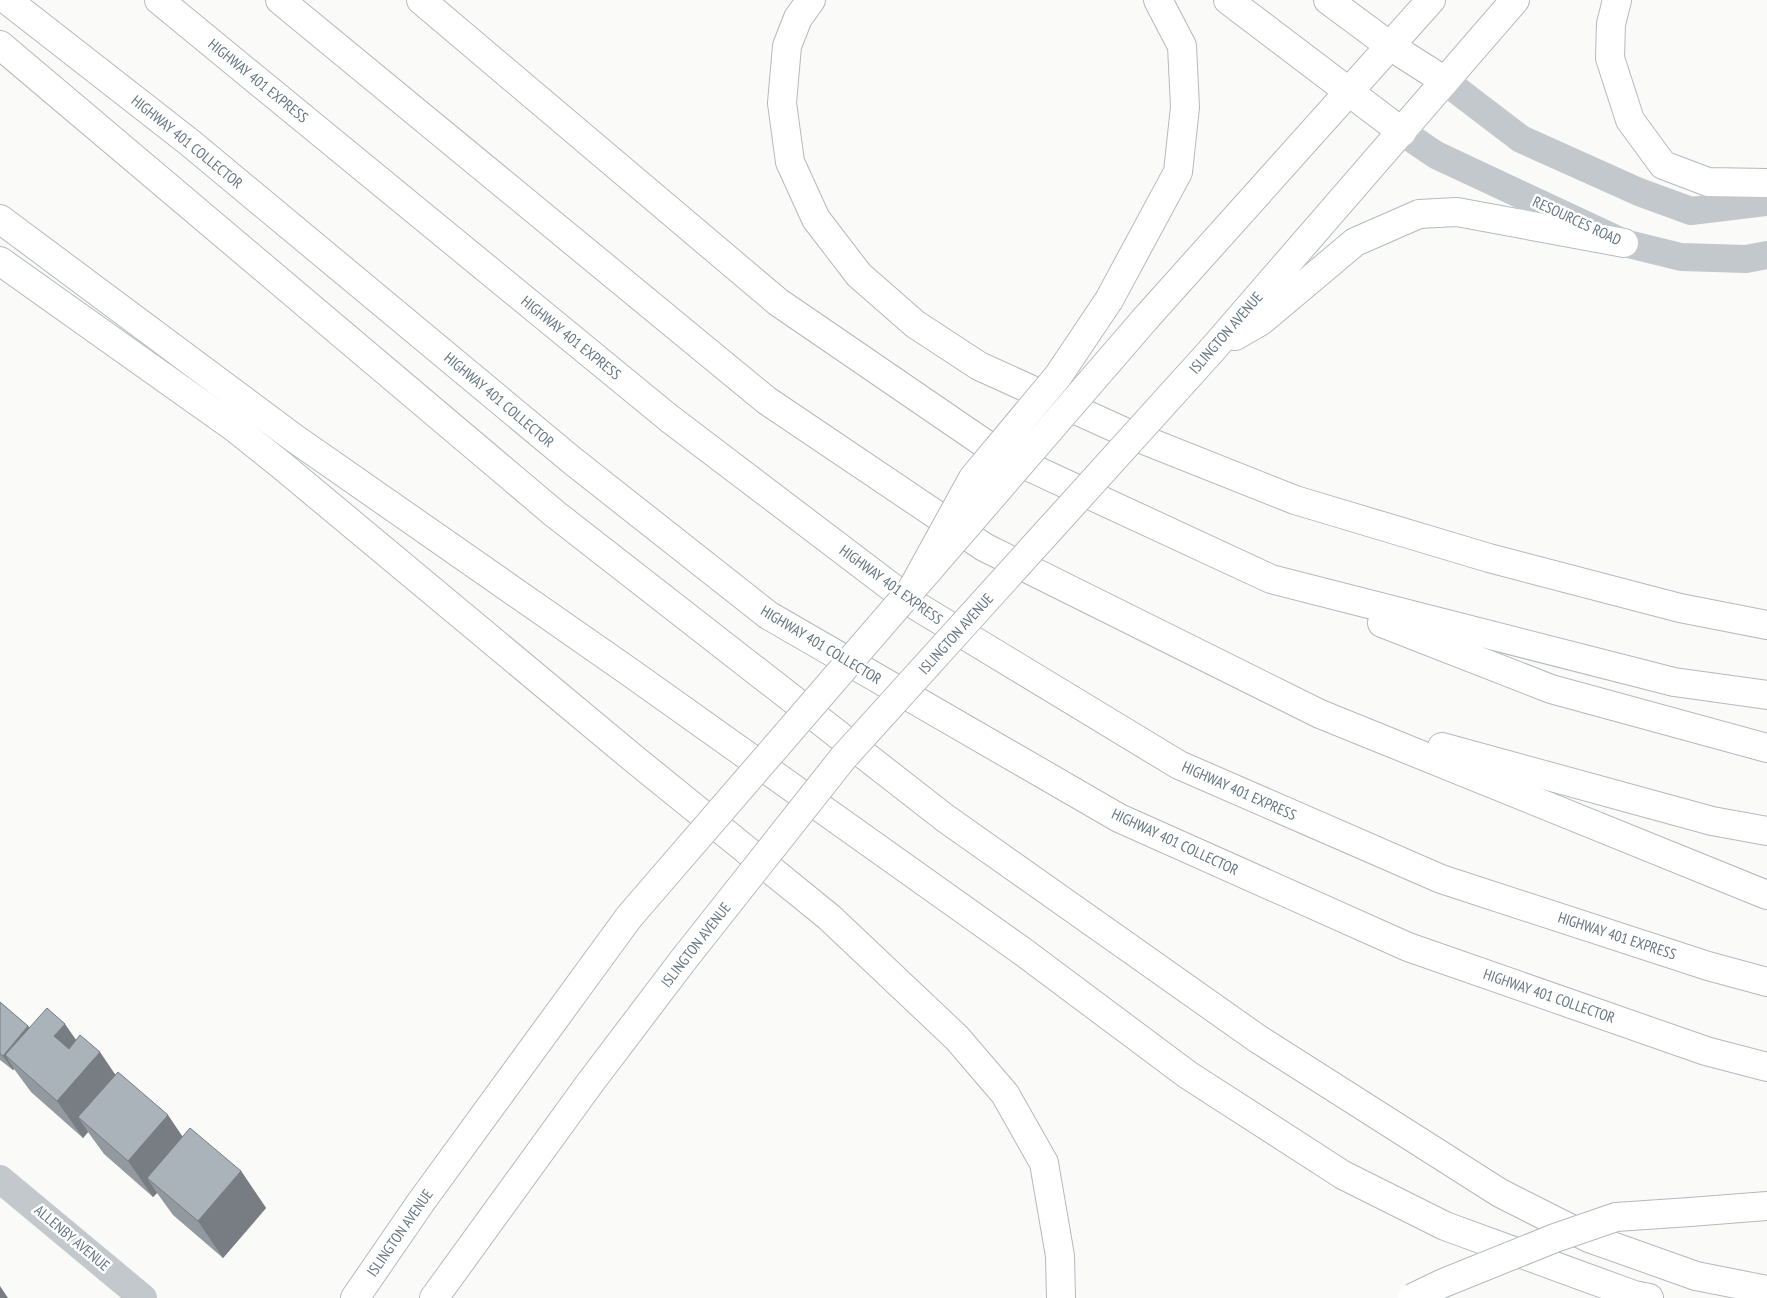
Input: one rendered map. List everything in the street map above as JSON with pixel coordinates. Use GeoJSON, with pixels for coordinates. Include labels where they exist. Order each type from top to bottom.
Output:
{"type":"FeatureCollection","features":[{"type":"Feature","properties":{"kind":"main road","name":"HIGHWAY 401 COLLECTOR"},"geometry":{"type":"LineString","coordinates":[[7,0],[189,142],[574,462],[768,615],[1119,818],[1408,947],[1706,1050],[1767,1067]]}},
{"type":"Feature","properties":{"kind":"main road","name":"HIGHWAY 401 EXPRESS"},"geometry":{"type":"LineString","coordinates":[[159,0],[670,419],[915,605],[1179,764],[1197,772],[1441,879],[1708,966],[1767,982]]}},
{"type":"Feature","properties":{"kind":"main road"},"geometry":{"type":"LineString","coordinates":[[280,0],[766,400],[984,547],[1320,714],[1767,896]]}},
{"type":"Feature","properties":{"kind":"main road"},"geometry":{"type":"LineString","coordinates":[[421,0],[778,302],[997,452],[1271,579],[1552,689],[1767,748]]}},
{"type":"Feature","properties":{"kind":"main road"},"geometry":{"type":"LineString","coordinates":[[811,0],[798,18],[787,46],[782,103],[790,162],[816,219],[859,275],[915,324],[979,366],[1129,434],[1295,500],[1498,560],[1680,608],[1767,625]]}},
{"type":"Feature","properties":{"kind":"main road"},"geometry":{"type":"LineString","coordinates":[[912,589],[973,478],[1058,376],[1109,300],[1178,172],[1185,107],[1182,46],[1158,0]]}},
{"type":"Feature","properties":{"kind":"main road"},"geometry":{"type":"LineString","coordinates":[[1228,0],[1402,132]]}},
{"type":"Feature","properties":{"kind":"main road"},"geometry":{"type":"LineString","coordinates":[[1328,0],[1390,46],[1445,80]]}},
{"type":"Feature","properties":{"kind":"main road","name":"ISLINGTON AVENUE"},"geometry":{"type":"LineString","coordinates":[[355,1298],[421,1202],[629,917],[1146,318],[1431,0]]}},
{"type":"Feature","properties":{"kind":"main road","name":"ISLINGTON AVENUE"},"geometry":{"type":"LineString","coordinates":[[434,1298],[555,1131],[684,959],[843,758],[1212,350],[1514,0]]}},
{"type":"Feature","properties":{"kind":"main road"},"geometry":{"type":"LineString","coordinates":[[1617,0],[1611,24],[1610,58],[1630,120],[1663,165],[1708,182],[1767,183]]}},
{"type":"Feature","properties":{"kind":"main road"},"geometry":{"type":"LineString","coordinates":[[0,45],[555,514],[945,818],[1258,1039],[1500,1193],[1589,1238],[1696,1276],[1767,1290]]}},
{"type":"Feature","properties":{"kind":"main road"},"geometry":{"type":"LineString","coordinates":[[1212,350],[1261,321],[1355,242],[1419,214],[1457,212],[1624,243]]}},
{"type":"Feature","properties":{"kind":"main road"},"geometry":{"type":"LineString","coordinates":[[10,226],[235,428],[829,917],[957,1038],[1005,1094],[1044,1163],[1060,1256],[1062,1298]]}},
{"type":"Feature","properties":{"kind":"main road"},"geometry":{"type":"LineString","coordinates":[[10,226],[294,438],[1022,951],[1196,1080],[1344,1175],[1445,1226],[1634,1295],[1649,1298]]}},
{"type":"Feature","properties":{"kind":"main road"},"geometry":{"type":"LineString","coordinates":[[0,262],[235,428]]}},
{"type":"Feature","properties":{"kind":"main road"},"geometry":{"type":"LineString","coordinates":[[1271,579],[1674,682],[1767,695]]}},
{"type":"Feature","properties":{"kind":"main road"},"geometry":{"type":"LineString","coordinates":[[1320,714],[1712,822],[1767,831]]}},
{"type":"Feature","properties":{"kind":"main road"},"geometry":{"type":"LineString","coordinates":[[1412,1298],[1441,1284],[1555,1238],[1616,1217],[1767,1206]]}},
{"type":"Feature","properties":{"kind":"street"},"geometry":{"type":"LineString","coordinates":[[1445,80],[1521,139],[1639,192],[1691,211],[1767,202]]}},
{"type":"Feature","properties":{"kind":"street","name":"RESOURCES ROAD"},"geometry":{"type":"LineString","coordinates":[[1402,132],[1436,155],[1624,243],[1681,257],[1746,259],[1767,255]]}},
{"type":"Feature","properties":{"kind":"street","name":"ALLENBY AVENUE"},"geometry":{"type":"LineString","coordinates":[[0,1179],[143,1298]]}},
{"type":"Feature","properties":{"kind":"building"},"geometry":{"type":"Polygon","coordinates":[[[0,1002],[28,1026],[3,1056],[0,1054],[0,1002]]]}},
{"type":"Feature","properties":{"kind":"building"},"geometry":{"type":"Polygon","coordinates":[[[47,1008],[65,1024],[54,1036],[69,1049],[80,1035],[100,1052],[57,1101],[5,1055],[47,1008]]]}},
{"type":"Feature","properties":{"kind":"building"},"geometry":{"type":"Polygon","coordinates":[[[118,1072],[168,1115],[128,1161],[78,1117],[118,1072]]]}},
{"type":"Feature","properties":{"kind":"building"},"geometry":{"type":"Polygon","coordinates":[[[190,1128],[241,1171],[198,1221],[147,1178],[190,1128]]]}}]}
